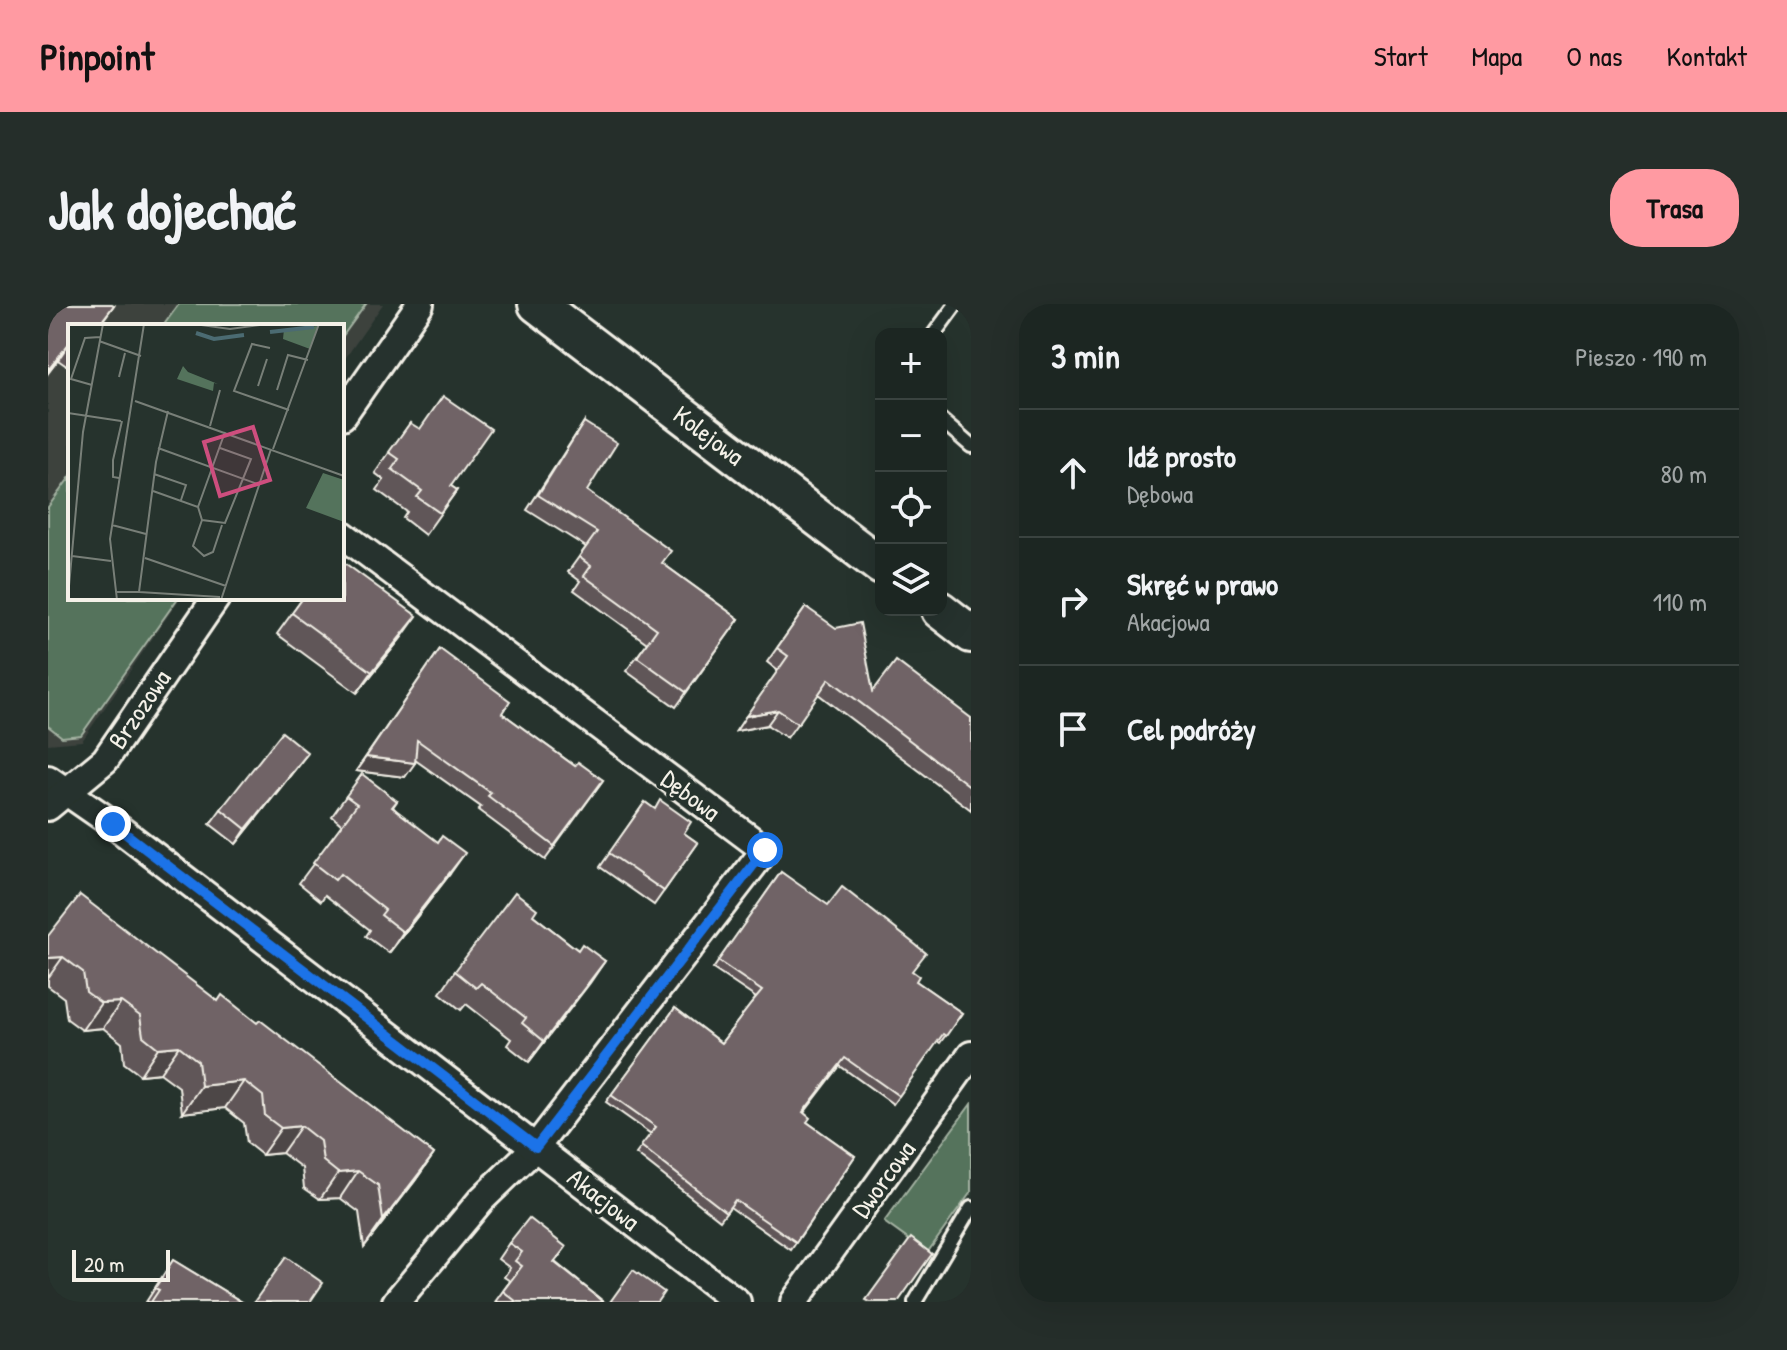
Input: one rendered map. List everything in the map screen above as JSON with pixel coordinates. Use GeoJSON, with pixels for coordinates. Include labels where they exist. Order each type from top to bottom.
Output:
{"type":"FeatureCollection","features":[{"type":"Feature","properties":{"kind":"street"},"geometry":{"type":"LineString","coordinates":[[344,413],[420,304]]}},
{"type":"Feature","properties":{"kind":"street","name":"Kolejowa"},"geometry":{"type":"LineString","coordinates":[[537,304],[875,561]]}},
{"type":"Feature","properties":{"kind":"street","name":"Dębowa"},"geometry":{"type":"LineString","coordinates":[[344,535],[765,850],[536,1147],[481,1200],[396,1302]]}},
{"type":"Feature","properties":{"kind":"street","name":"Brzozowa"},"geometry":{"type":"LineString","coordinates":[[54,792],[105,760],[215,600]]}},
{"type":"Feature","properties":{"kind":"street"},"geometry":{"type":"LineString","coordinates":[[947,615],[971,634]]}},
{"type":"Feature","properties":{"kind":"street","name":"Akacjowa"},"geometry":{"type":"LineString","coordinates":[[54,792],[536,1147],[737,1302]]}},
{"type":"Feature","properties":{"kind":"street","name":"Dworcowa"},"geometry":{"type":"LineString","coordinates":[[794,1302],[971,1055]]}},
{"type":"Feature","properties":{"kind":"lane"},"geometry":{"type":"LineString","coordinates":[[938,328],[956,304]]}},
{"type":"Feature","properties":{"kind":"lane"},"geometry":{"type":"LineString","coordinates":[[947,425],[971,446]]}},
{"type":"Feature","properties":{"kind":"lane"},"geometry":{"type":"LineString","coordinates":[[915,1302],[971,1208]]}},
{"type":"Feature","properties":{"kind":"shaded area"},"geometry":{"type":"Polygon","coordinates":[[[48,304],[383,304],[344,360],[344,324],[68,324],[68,600],[179,600],[82,741],[48,744],[48,304]]]}},
{"type":"Feature","properties":{"kind":"green space"},"geometry":{"type":"Polygon","coordinates":[[[179,304],[366,304],[344,334],[344,324],[164,324],[179,304]]]}},
{"type":"Feature","properties":{"kind":"green space"},"geometry":{"type":"Polygon","coordinates":[[[68,480],[68,600],[177,600],[81,735],[62,737],[48,726],[48,507],[68,480]]]}},
{"type":"Feature","properties":{"kind":"green space"},"geometry":{"type":"Polygon","coordinates":[[[971,1104],[971,1192],[927,1253],[884,1222],[971,1104]]]}},
{"type":"Feature","properties":{"kind":"building"},"geometry":{"type":"Polygon","coordinates":[[[48,304],[114,305],[100,324],[68,324],[68,345],[48,370],[48,304]]]}},
{"type":"Feature","properties":{"kind":"building"},"geometry":{"type":"Polygon","coordinates":[[[443,396],[491,429],[451,486],[457,490],[440,513],[417,497],[422,491],[392,469],[399,459],[389,452],[410,423],[420,429],[443,396]]]}},
{"type":"Feature","properties":{"kind":"building"},"geometry":{"type":"Polygon","coordinates":[[[584,422],[617,443],[587,491],[671,551],[662,563],[739,619],[686,692],[637,657],[657,629],[584,576],[591,566],[579,557],[597,532],[538,495],[584,422]]]}},
{"type":"Feature","properties":{"kind":"building"},"geometry":{"type":"Polygon","coordinates":[[[344,562],[417,616],[372,672],[292,613],[302,600],[344,600],[344,562]]]}},
{"type":"Feature","properties":{"kind":"building"},"geometry":{"type":"Polygon","coordinates":[[[806,607],[836,628],[860,623],[873,691],[896,661],[971,718],[971,787],[829,679],[798,724],[778,710],[746,716],[788,656],[777,648],[806,607]]]}},
{"type":"Feature","properties":{"kind":"building"},"geometry":{"type":"Polygon","coordinates":[[[440,649],[510,701],[502,713],[575,766],[578,762],[603,780],[554,846],[488,796],[491,793],[417,740],[415,763],[366,757],[440,649]]]}},
{"type":"Feature","properties":{"kind":"building"},"geometry":{"type":"Polygon","coordinates":[[[282,732],[308,753],[246,829],[221,809],[282,732]]]}},
{"type":"Feature","properties":{"kind":"building"},"geometry":{"type":"Polygon","coordinates":[[[362,774],[397,801],[392,807],[438,842],[442,836],[465,853],[403,932],[381,915],[385,910],[340,874],[335,880],[313,863],[357,804],[346,796],[362,774]]]}},
{"type":"Feature","properties":{"kind":"building"},"geometry":{"type":"Polygon","coordinates":[[[660,800],[691,822],[684,833],[698,843],[664,891],[609,853],[645,802],[655,809],[660,800]]]}},
{"type":"Feature","properties":{"kind":"building"},"geometry":{"type":"Polygon","coordinates":[[[781,872],[828,905],[842,887],[926,953],[912,971],[919,976],[916,981],[962,1013],[946,1036],[943,1034],[899,1096],[845,1058],[803,1112],[810,1118],[807,1122],[855,1156],[796,1242],[735,1200],[726,1212],[641,1146],[656,1127],[611,1095],[675,1008],[721,1043],[762,991],[718,961],[781,872]]]}},
{"type":"Feature","properties":{"kind":"building"},"geometry":{"type":"Polygon","coordinates":[[[515,892],[537,909],[533,915],[578,950],[582,944],[605,961],[544,1041],[522,1023],[526,1018],[481,983],[476,988],[455,971],[515,892]]]}},
{"type":"Feature","properties":{"kind":"building"},"geometry":{"type":"Polygon","coordinates":[[[80,895],[218,1001],[222,995],[257,1023],[260,1020],[434,1154],[383,1220],[378,1185],[358,1171],[338,1173],[323,1161],[320,1141],[301,1126],[281,1128],[265,1116],[263,1096],[244,1081],[201,1086],[198,1061],[179,1046],[158,1048],[143,1036],[140,1016],[121,1002],[101,1003],[86,992],[83,972],[63,957],[48,958],[48,936],[80,895]]]}},
{"type":"Feature","properties":{"kind":"building"},"geometry":{"type":"Polygon","coordinates":[[[529,1218],[566,1247],[554,1262],[604,1302],[517,1302],[503,1291],[522,1266],[515,1261],[522,1252],[509,1243],[529,1218]]]}},
{"type":"Feature","properties":{"kind":"building"},"geometry":{"type":"Polygon","coordinates":[[[911,1238],[932,1254],[898,1302],[866,1300],[911,1238]]]}},
{"type":"Feature","properties":{"kind":"building"},"geometry":{"type":"Polygon","coordinates":[[[286,1257],[323,1283],[310,1302],[254,1302],[286,1257]]]}},
{"type":"Feature","properties":{"kind":"building"},"geometry":{"type":"Polygon","coordinates":[[[173,1260],[242,1302],[151,1302],[159,1290],[155,1288],[173,1260]]]}},
{"type":"Feature","properties":{"kind":"building"},"geometry":{"type":"Polygon","coordinates":[[[633,1270],[664,1292],[657,1302],[610,1302],[633,1270]]]}},
{"type":"Feature","properties":{"kind":"route"},"geometry":{"type":"LineString","coordinates":[[113,824],[536,1147],[765,850]]}}]}
